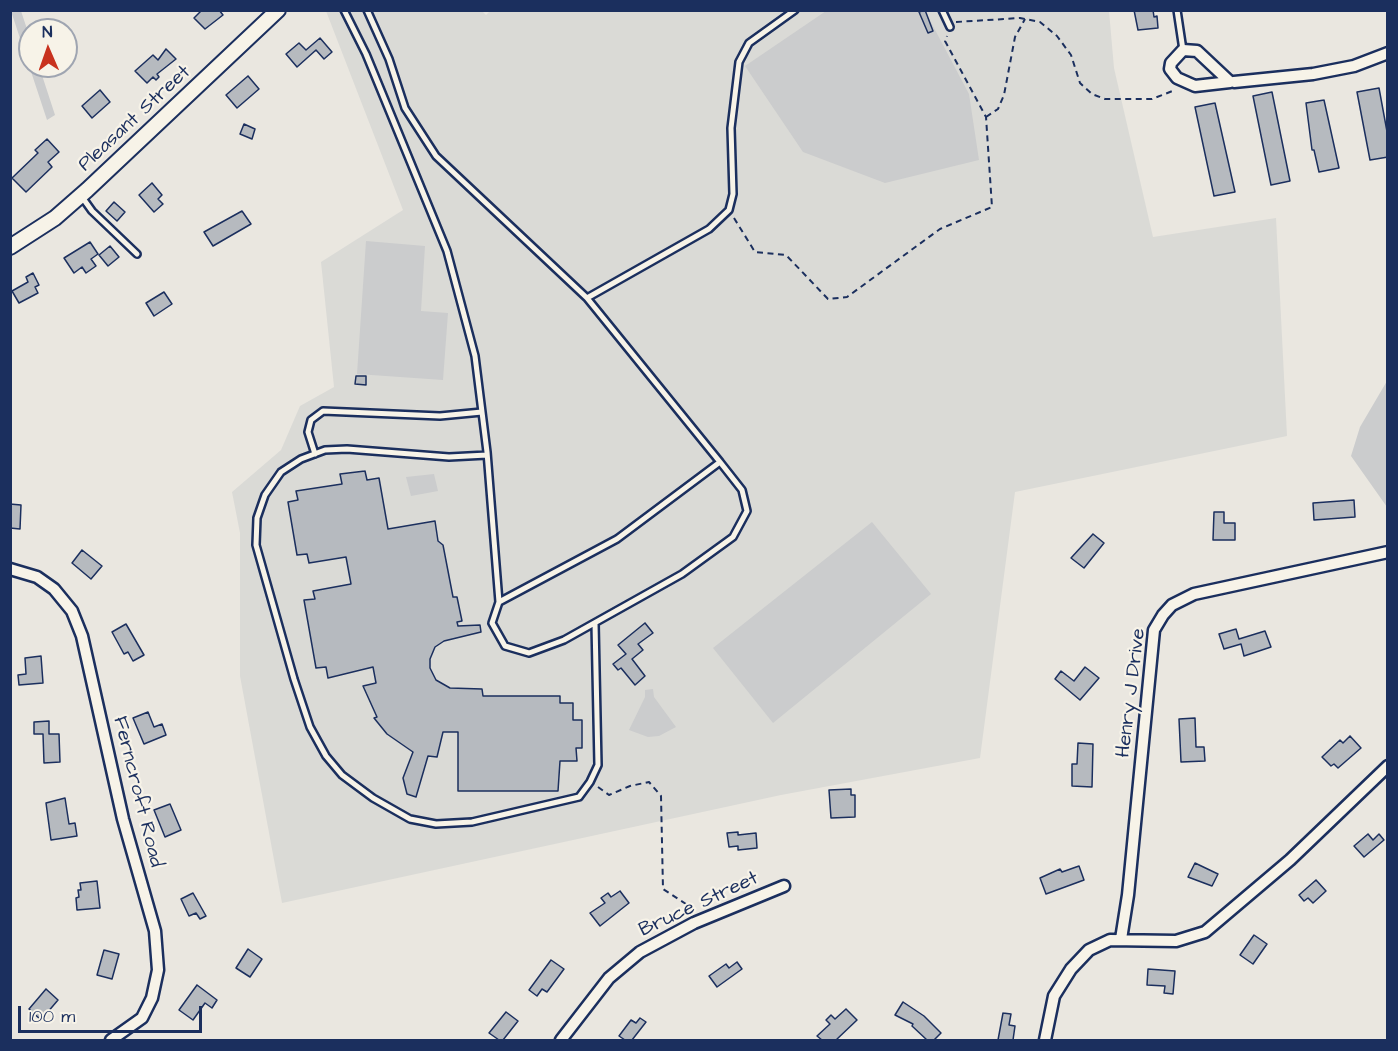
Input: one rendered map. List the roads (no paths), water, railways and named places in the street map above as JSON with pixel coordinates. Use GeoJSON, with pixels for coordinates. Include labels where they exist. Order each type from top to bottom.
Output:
{"type":"FeatureCollection","features":[{"type":"Feature","properties":{"kind":"main road","name":"Pleasant Street"},"geometry":{"type":"LineString","coordinates":[[12,243],[55,218],[279,10]]}},
{"type":"Feature","properties":{"kind":"street"},"geometry":{"type":"LineString","coordinates":[[1184,50],[1197,51],[1230,82],[1205,86],[1187,83],[1178,78],[1170,69],[1171,63],[1184,50]]}},
{"type":"Feature","properties":{"kind":"street"},"geometry":{"type":"LineString","coordinates":[[1234,82],[1313,74],[1354,66],[1388,53]]}},
{"type":"Feature","properties":{"kind":"street","name":"Henry J Drive"},"geometry":{"type":"LineString","coordinates":[[1121,939],[1128,895],[1154,630],[1162,615],[1172,605],[1194,594],[1388,552]]}},
{"type":"Feature","properties":{"kind":"street","name":"Ferncroft Road"},"geometry":{"type":"LineString","coordinates":[[10,569],[37,577],[54,589],[72,611],[82,636],[123,819],[155,931],[158,970],[152,998],[142,1018],[111,1041]]}},
{"type":"Feature","properties":{"kind":"street"},"geometry":{"type":"LineString","coordinates":[[1045,1041],[1052,1002],[1071,969],[1094,946],[1121,939],[1176,941],[1205,932],[1273,874],[1388,766]]}},
{"type":"Feature","properties":{"kind":"street","name":"Bruce Street"},"geometry":{"type":"LineString","coordinates":[[561,1041],[597,992],[617,970],[640,952],[694,922],[784,886]]}},
{"type":"Feature","properties":{"kind":"lane"},"geometry":{"type":"LineString","coordinates":[[344,10],[366,54],[447,251],[475,356],[482,412],[499,602],[492,623],[505,646],[530,653],[564,640],[682,574],[733,537],[747,511],[742,490],[587,298],[436,156],[405,108],[389,59],[367,10]]}},
{"type":"Feature","properties":{"kind":"lane"},"geometry":{"type":"LineString","coordinates":[[587,298],[709,229],[729,210],[733,194],[731,128],[739,62],[749,43],[795,10]]}},
{"type":"Feature","properties":{"kind":"lane"},"geometry":{"type":"LineString","coordinates":[[942,10],[949,25]]}},
{"type":"Feature","properties":{"kind":"lane"},"geometry":{"type":"LineString","coordinates":[[1177,10],[1184,50]]}},
{"type":"Feature","properties":{"kind":"lane"},"geometry":{"type":"LineString","coordinates":[[81,195],[92,211],[137,254]]}},
{"type":"Feature","properties":{"kind":"lane"},"geometry":{"type":"LineString","coordinates":[[315,454],[308,432],[311,420],[323,411],[440,416],[482,412]]}},
{"type":"Feature","properties":{"kind":"lane"},"geometry":{"type":"LineString","coordinates":[[487,455],[402,455],[347,449],[325,450],[301,459],[281,472],[265,495],[257,518],[256,545],[310,727],[326,756],[342,775],[373,798],[410,819],[436,824],[472,822],[579,797],[590,782],[598,765],[595,623]]}},
{"type":"Feature","properties":{"kind":"lane"},"geometry":{"type":"LineString","coordinates":[[499,602],[617,539],[720,462]]}}]}
